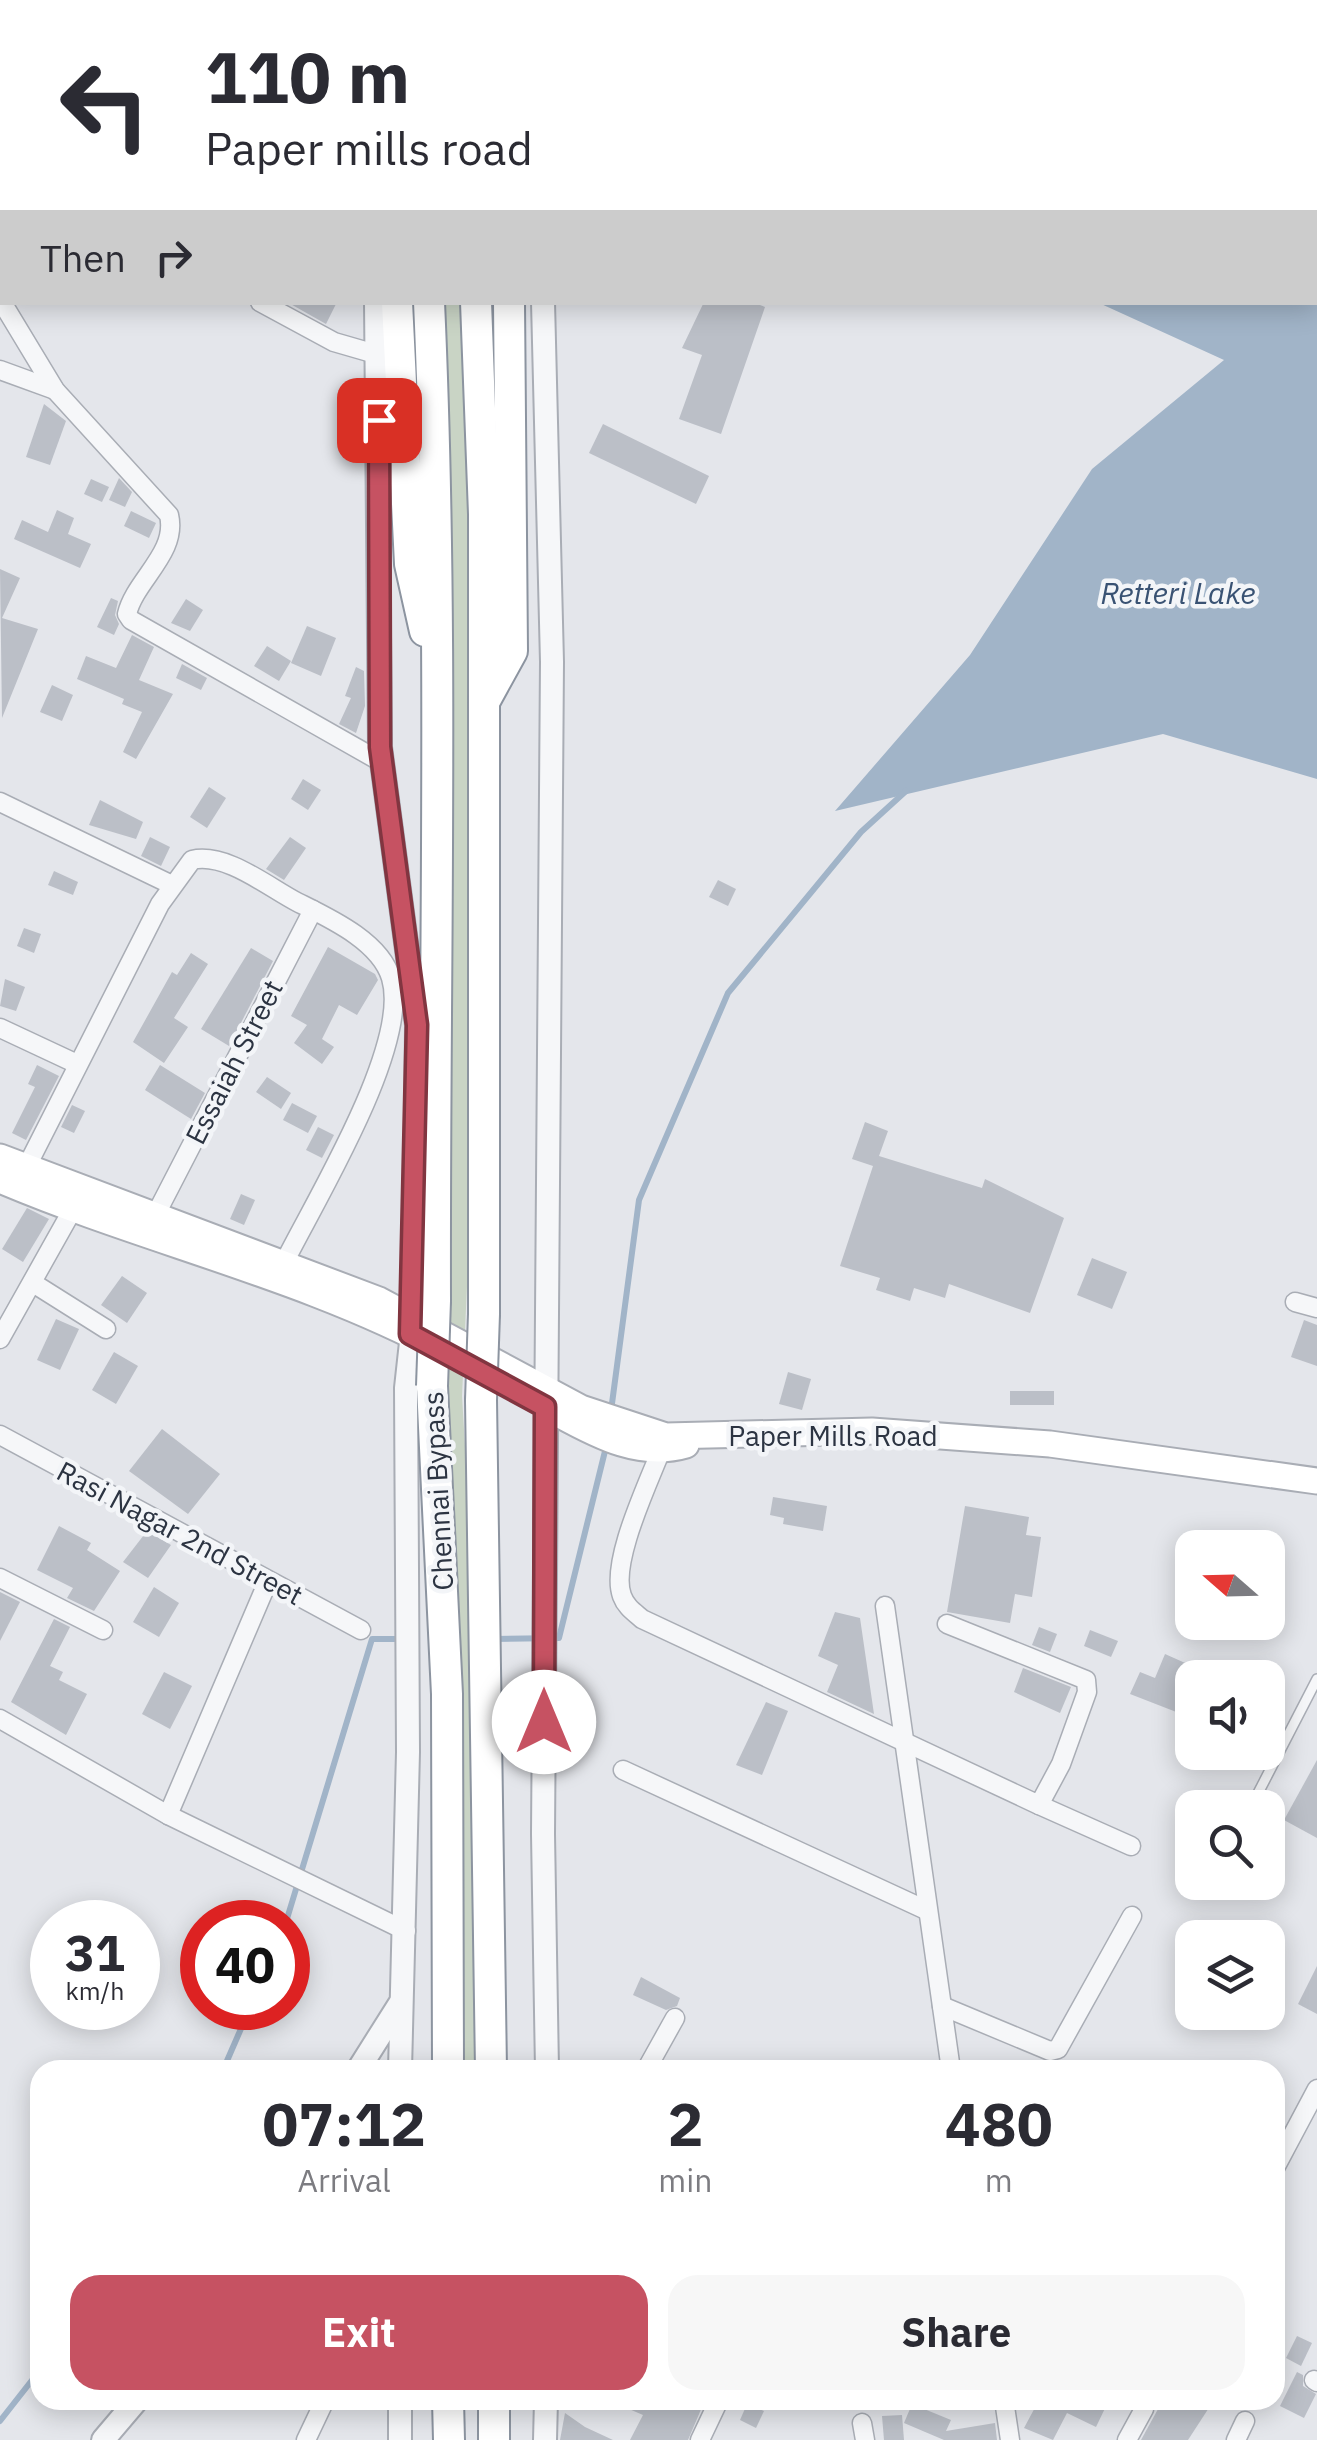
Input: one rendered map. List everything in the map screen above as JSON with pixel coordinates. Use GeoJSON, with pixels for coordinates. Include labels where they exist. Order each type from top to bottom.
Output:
{"type":"FeatureCollection","features":[{"type":"Feature","properties":{"kind":"highway"},"geometry":{"type":"LineString","coordinates":[[397,305],[410,564],[434,672]]}},
{"type":"Feature","properties":{"kind":"highway"},"geometry":{"type":"LineString","coordinates":[[429,305],[439,532],[434,672]]}},
{"type":"Feature","properties":{"kind":"highway","name":"Chennai Bypass"},"geometry":{"type":"LineString","coordinates":[[476,305],[484,514],[484,1314],[480,1400],[490,2060]]}},
{"type":"Feature","properties":{"kind":"highway"},"geometry":{"type":"LineString","coordinates":[[482,706],[512,650],[509,305]]}},
{"type":"Feature","properties":{"kind":"highway","name":"Chennai Bypass"},"geometry":{"type":"LineString","coordinates":[[434,672],[420,1316],[432,1386],[447,1694],[448,2060]]}},
{"type":"Feature","properties":{"kind":"highway"},"geometry":{"type":"LineString","coordinates":[[448,2410],[448,2440]]}},
{"type":"Feature","properties":{"kind":"highway"},"geometry":{"type":"LineString","coordinates":[[494,2410],[494,2440]]}},
{"type":"Feature","properties":{"kind":"main road"},"geometry":{"type":"LineString","coordinates":[[0,1157],[78,1199],[353,1308],[420,1316]]}},
{"type":"Feature","properties":{"kind":"main road"},"geometry":{"type":"LineString","coordinates":[[0,1180],[156,1214],[285,1261],[420,1316],[545,1406],[653,1443]]}},
{"type":"Feature","properties":{"kind":"main road","name":"Paper Mills Road"},"geometry":{"type":"LineString","coordinates":[[653,1443],[715,1436],[912,1434],[1050,1444],[1317,1481]]}},
{"type":"Feature","properties":{"kind":"street"},"geometry":{"type":"LineString","coordinates":[[4,305],[56,390],[170,515],[168,543],[130,602],[128,614],[132,620],[383,764]]}},
{"type":"Feature","properties":{"kind":"street"},"geometry":{"type":"LineString","coordinates":[[266,305],[334,342],[379,355]]}},
{"type":"Feature","properties":{"kind":"street"},"geometry":{"type":"LineString","coordinates":[[376,305],[383,764],[417,1025],[420,1316],[406,1388],[406,1931],[400,2060]]}},
{"type":"Feature","properties":{"kind":"street"},"geometry":{"type":"LineString","coordinates":[[542,305],[552,662],[543,1834],[547,2060]]}},
{"type":"Feature","properties":{"kind":"street"},"geometry":{"type":"LineString","coordinates":[[0,370],[56,390]]}},
{"type":"Feature","properties":{"kind":"street"},"geometry":{"type":"LineString","coordinates":[[0,802],[172,885]]}},
{"type":"Feature","properties":{"kind":"street"},"geometry":{"type":"LineString","coordinates":[[26,1168],[172,885],[185,866],[204,857],[236,869],[313,910],[380,957],[390,976],[395,1004],[371,1088],[285,1261]]}},
{"type":"Feature","properties":{"kind":"street","name":"Essaiah Street"},"geometry":{"type":"LineString","coordinates":[[156,1214],[313,910]]}},
{"type":"Feature","properties":{"kind":"street"},"geometry":{"type":"LineString","coordinates":[[0,1028],[77,1064]]}},
{"type":"Feature","properties":{"kind":"street"},"geometry":{"type":"LineString","coordinates":[[0,1339],[78,1199]]}},
{"type":"Feature","properties":{"kind":"street"},"geometry":{"type":"LineString","coordinates":[[32,1282],[106,1329]]}},
{"type":"Feature","properties":{"kind":"street"},"geometry":{"type":"LineString","coordinates":[[1295,1302],[1317,1308]]}},
{"type":"Feature","properties":{"kind":"street","name":"Rasi Nagar 2nd Street"},"geometry":{"type":"LineString","coordinates":[[0,1435],[360,1630]]}},
{"type":"Feature","properties":{"kind":"street"},"geometry":{"type":"LineString","coordinates":[[653,1443],[622,1556],[619,1578],[628,1608],[642,1619],[902,1744],[1131,1846]]}},
{"type":"Feature","properties":{"kind":"street"},"geometry":{"type":"LineString","coordinates":[[0,1578],[103,1630]]}},
{"type":"Feature","properties":{"kind":"street"},"geometry":{"type":"LineString","coordinates":[[168,1815],[268,1581]]}},
{"type":"Feature","properties":{"kind":"street"},"geometry":{"type":"LineString","coordinates":[[886,1606],[902,1744],[950,2060]]}},
{"type":"Feature","properties":{"kind":"street"},"geometry":{"type":"LineString","coordinates":[[948,1624],[1086,1680],[1087,1692],[1062,1764],[1039,1805]]}},
{"type":"Feature","properties":{"kind":"street"},"geometry":{"type":"LineString","coordinates":[[0,1719],[168,1815],[406,1931]]}},
{"type":"Feature","properties":{"kind":"street"},"geometry":{"type":"LineString","coordinates":[[623,1770],[926,1910]]}},
{"type":"Feature","properties":{"kind":"street"},"geometry":{"type":"LineString","coordinates":[[942,2006],[1050,2051],[1058,2049],[1132,1916]]}},
{"type":"Feature","properties":{"kind":"street"},"geometry":{"type":"LineString","coordinates":[[364,2060],[401,2002]]}},
{"type":"Feature","properties":{"kind":"street"},"geometry":{"type":"LineString","coordinates":[[652,2060],[675,2018]]}},
{"type":"Feature","properties":{"kind":"street"},"geometry":{"type":"LineString","coordinates":[[1285,2149],[1317,2088]]}},
{"type":"Feature","properties":{"kind":"street"},"geometry":{"type":"LineString","coordinates":[[104,2440],[130,2410]]}},
{"type":"Feature","properties":{"kind":"street"},"geometry":{"type":"LineString","coordinates":[[306,2440],[320,2410]]}},
{"type":"Feature","properties":{"kind":"street"},"geometry":{"type":"LineString","coordinates":[[400,2410],[400,2440]]}},
{"type":"Feature","properties":{"kind":"street"},"geometry":{"type":"LineString","coordinates":[[545,2440],[546,2410]]}},
{"type":"Feature","properties":{"kind":"street"},"geometry":{"type":"LineString","coordinates":[[700,2440],[714,2410]]}},
{"type":"Feature","properties":{"kind":"street"},"geometry":{"type":"LineString","coordinates":[[1006,2410],[1010,2440]]}},
{"type":"Feature","properties":{"kind":"street"},"geometry":{"type":"LineString","coordinates":[[1127,2440],[1138,2410]]}},
{"type":"Feature","properties":{"kind":"street"},"geometry":{"type":"LineString","coordinates":[[1236,2440],[1245,2421]]}},
{"type":"Feature","properties":{"kind":"lane"},"geometry":{"type":"LineString","coordinates":[[1260,1790],[1317,1679]]}},
{"type":"Feature","properties":{"kind":"green space"},"geometry":{"type":"Polygon","coordinates":[[[444,305],[462,305],[467,400],[467,1027],[472,1177],[462,1396],[476,1628],[484,2060],[458,2060],[447,1398],[453,822],[444,305]]]}},
{"type":"Feature","properties":{"kind":"water","name":"Retteri Lake"},"geometry":{"type":"Polygon","coordinates":[[[1103,305],[1317,305],[1317,779],[1163,734],[835,811],[970,655],[1092,469],[1224,360],[1103,305]]]}},
{"type":"Feature","properties":{"kind":"building"},"geometry":{"type":"Polygon","coordinates":[[[292,305],[336,305],[326,324],[292,305]]]}},
{"type":"Feature","properties":{"kind":"building"},"geometry":{"type":"Polygon","coordinates":[[[703,305],[765,307],[721,434],[679,419],[702,355],[682,348],[703,305]]]}},
{"type":"Feature","properties":{"kind":"building"},"geometry":{"type":"Polygon","coordinates":[[[44,404],[66,421],[50,465],[26,457],[44,404]]]}},
{"type":"Feature","properties":{"kind":"building"},"geometry":{"type":"Polygon","coordinates":[[[603,424],[709,476],[696,504],[589,453],[603,424]]]}},
{"type":"Feature","properties":{"kind":"building"},"geometry":{"type":"Polygon","coordinates":[[[119,478],[132,492],[125,507],[109,500],[119,478]]]}},
{"type":"Feature","properties":{"kind":"building"},"geometry":{"type":"Polygon","coordinates":[[[91,479],[109,487],[102,502],[84,494],[91,479]]]}},
{"type":"Feature","properties":{"kind":"building"},"geometry":{"type":"Polygon","coordinates":[[[57,510],[74,518],[68,534],[91,544],[80,568],[14,539],[22,520],[48,532],[57,510]]]}},
{"type":"Feature","properties":{"kind":"building"},"geometry":{"type":"Polygon","coordinates":[[[131,511],[156,523],[149,538],[124,526],[131,511]]]}},
{"type":"Feature","properties":{"kind":"building"},"geometry":{"type":"Polygon","coordinates":[[[0,569],[20,578],[2,618],[38,629],[2,718],[0,569]]]}},
{"type":"Feature","properties":{"kind":"building"},"geometry":{"type":"Polygon","coordinates":[[[111,598],[118,601],[115,615],[119,624],[114,635],[97,627],[111,598]]]}},
{"type":"Feature","properties":{"kind":"building"},"geometry":{"type":"Polygon","coordinates":[[[186,599],[203,610],[190,631],[171,623],[186,599]]]}},
{"type":"Feature","properties":{"kind":"building"},"geometry":{"type":"Polygon","coordinates":[[[307,626],[336,638],[321,676],[291,663],[307,626]]]}},
{"type":"Feature","properties":{"kind":"building"},"geometry":{"type":"Polygon","coordinates":[[[132,635],[154,647],[139,680],[173,694],[136,759],[123,752],[142,712],[122,704],[124,699],[77,679],[86,656],[116,668],[132,635]]]}},
{"type":"Feature","properties":{"kind":"building"},"geometry":{"type":"Polygon","coordinates":[[[267,646],[291,661],[279,681],[254,666],[267,646]]]}},
{"type":"Feature","properties":{"kind":"building"},"geometry":{"type":"Polygon","coordinates":[[[182,664],[207,678],[201,690],[176,678],[182,664]]]}},
{"type":"Feature","properties":{"kind":"building"},"geometry":{"type":"Polygon","coordinates":[[[356,667],[364,671],[365,706],[356,733],[339,724],[351,698],[345,696],[356,667]]]}},
{"type":"Feature","properties":{"kind":"building"},"geometry":{"type":"Polygon","coordinates":[[[52,685],[73,695],[62,721],[40,712],[52,685]]]}},
{"type":"Feature","properties":{"kind":"building"},"geometry":{"type":"Polygon","coordinates":[[[303,779],[321,790],[308,810],[291,799],[303,779]]]}},
{"type":"Feature","properties":{"kind":"building"},"geometry":{"type":"Polygon","coordinates":[[[209,787],[226,798],[207,828],[190,817],[209,787]]]}},
{"type":"Feature","properties":{"kind":"building"},"geometry":{"type":"Polygon","coordinates":[[[100,800],[143,822],[136,839],[89,825],[100,800]]]}},
{"type":"Feature","properties":{"kind":"building"},"geometry":{"type":"Polygon","coordinates":[[[150,837],[170,847],[161,866],[141,856],[150,837]]]}},
{"type":"Feature","properties":{"kind":"building"},"geometry":{"type":"Polygon","coordinates":[[[290,837],[306,848],[284,880],[266,869],[290,837]]]}},
{"type":"Feature","properties":{"kind":"building"},"geometry":{"type":"Polygon","coordinates":[[[54,871],[78,882],[73,895],[48,885],[54,871]]]}},
{"type":"Feature","properties":{"kind":"building"},"geometry":{"type":"Polygon","coordinates":[[[718,880],[736,889],[728,906],[709,897],[718,880]]]}},
{"type":"Feature","properties":{"kind":"building"},"geometry":{"type":"Polygon","coordinates":[[[24,928],[41,934],[34,953],[17,946],[24,928]]]}},
{"type":"Feature","properties":{"kind":"building"},"geometry":{"type":"Polygon","coordinates":[[[328,947],[375,974],[378,980],[357,1015],[339,1005],[322,1039],[334,1047],[322,1064],[294,1043],[307,1025],[291,1016],[328,947]]]}},
{"type":"Feature","properties":{"kind":"building"},"geometry":{"type":"Polygon","coordinates":[[[251,948],[273,961],[229,1046],[201,1029],[251,948]]]}},
{"type":"Feature","properties":{"kind":"building"},"geometry":{"type":"Polygon","coordinates":[[[191,953],[208,964],[174,1018],[188,1027],[164,1063],[133,1042],[172,972],[177,975],[191,953]]]}},
{"type":"Feature","properties":{"kind":"building"},"geometry":{"type":"Polygon","coordinates":[[[5,979],[25,987],[16,1011],[0,1006],[5,979]]]}},
{"type":"Feature","properties":{"kind":"building"},"geometry":{"type":"Polygon","coordinates":[[[37,1065],[59,1076],[26,1140],[12,1133],[35,1087],[28,1084],[37,1065]]]}},
{"type":"Feature","properties":{"kind":"building"},"geometry":{"type":"Polygon","coordinates":[[[160,1065],[205,1093],[191,1119],[145,1090],[160,1065]]]}},
{"type":"Feature","properties":{"kind":"building"},"geometry":{"type":"Polygon","coordinates":[[[267,1077],[291,1093],[281,1109],[256,1092],[267,1077]]]}},
{"type":"Feature","properties":{"kind":"building"},"geometry":{"type":"Polygon","coordinates":[[[292,1103],[317,1116],[308,1133],[283,1120],[292,1103]]]}},
{"type":"Feature","properties":{"kind":"building"},"geometry":{"type":"Polygon","coordinates":[[[72,1105],[85,1111],[74,1133],[61,1127],[72,1105]]]}},
{"type":"Feature","properties":{"kind":"building"},"geometry":{"type":"Polygon","coordinates":[[[865,1122],[888,1131],[879,1156],[982,1188],[985,1179],[1064,1218],[1030,1313],[949,1284],[945,1298],[914,1288],[910,1301],[876,1290],[880,1278],[840,1266],[873,1166],[852,1159],[865,1122]]]}},
{"type":"Feature","properties":{"kind":"building"},"geometry":{"type":"Polygon","coordinates":[[[318,1127],[334,1135],[322,1158],[306,1150],[318,1127]]]}},
{"type":"Feature","properties":{"kind":"building"},"geometry":{"type":"Polygon","coordinates":[[[241,1194],[255,1200],[244,1225],[230,1219],[241,1194]]]}},
{"type":"Feature","properties":{"kind":"building"},"geometry":{"type":"Polygon","coordinates":[[[27,1208],[49,1219],[23,1262],[2,1249],[27,1208]]]}},
{"type":"Feature","properties":{"kind":"building"},"geometry":{"type":"Polygon","coordinates":[[[1092,1258],[1127,1272],[1112,1309],[1077,1295],[1092,1258]]]}},
{"type":"Feature","properties":{"kind":"building"},"geometry":{"type":"Polygon","coordinates":[[[122,1276],[147,1293],[127,1323],[101,1305],[122,1276]]]}},
{"type":"Feature","properties":{"kind":"building"},"geometry":{"type":"Polygon","coordinates":[[[56,1319],[79,1329],[60,1370],[37,1360],[56,1319]]]}},
{"type":"Feature","properties":{"kind":"building"},"geometry":{"type":"Polygon","coordinates":[[[1304,1320],[1317,1325],[1317,1366],[1291,1357],[1304,1320]]]}},
{"type":"Feature","properties":{"kind":"building"},"geometry":{"type":"Polygon","coordinates":[[[114,1352],[138,1366],[116,1404],[92,1390],[114,1352]]]}},
{"type":"Feature","properties":{"kind":"building"},"geometry":{"type":"Polygon","coordinates":[[[788,1372],[811,1379],[802,1410],[779,1404],[788,1372]]]}},
{"type":"Feature","properties":{"kind":"building"},"geometry":{"type":"Polygon","coordinates":[[[1010,1391],[1054,1391],[1054,1405],[1010,1405],[1010,1391]]]}},
{"type":"Feature","properties":{"kind":"building"},"geometry":{"type":"Polygon","coordinates":[[[162,1429],[220,1474],[188,1514],[129,1471],[162,1429]]]}},
{"type":"Feature","properties":{"kind":"building"},"geometry":{"type":"Polygon","coordinates":[[[773,1497],[827,1506],[823,1531],[783,1524],[784,1518],[770,1515],[773,1497]]]}},
{"type":"Feature","properties":{"kind":"building"},"geometry":{"type":"Polygon","coordinates":[[[965,1506],[1029,1517],[1026,1535],[1041,1537],[1032,1597],[1015,1594],[1010,1623],[947,1612],[965,1506]]]}},
{"type":"Feature","properties":{"kind":"building"},"geometry":{"type":"Polygon","coordinates":[[[59,1526],[91,1543],[87,1550],[120,1571],[94,1611],[67,1598],[73,1588],[37,1570],[59,1526]]]}},
{"type":"Feature","properties":{"kind":"building"},"geometry":{"type":"Polygon","coordinates":[[[147,1531],[171,1545],[148,1578],[123,1562],[147,1531]]]}},
{"type":"Feature","properties":{"kind":"building"},"geometry":{"type":"Polygon","coordinates":[[[154,1587],[179,1603],[159,1637],[133,1622],[154,1587]]]}},
{"type":"Feature","properties":{"kind":"building"},"geometry":{"type":"Polygon","coordinates":[[[0,1592],[20,1602],[0,1641],[0,1592]]]}},
{"type":"Feature","properties":{"kind":"building"},"geometry":{"type":"Polygon","coordinates":[[[835,1612],[860,1618],[874,1714],[827,1692],[838,1665],[818,1656],[835,1612]]]}},
{"type":"Feature","properties":{"kind":"building"},"geometry":{"type":"Polygon","coordinates":[[[54,1619],[70,1627],[50,1666],[63,1672],[59,1680],[87,1694],[66,1735],[11,1702],[54,1619]]]}},
{"type":"Feature","properties":{"kind":"building"},"geometry":{"type":"Polygon","coordinates":[[[1039,1627],[1057,1634],[1050,1652],[1032,1645],[1039,1627]]]}},
{"type":"Feature","properties":{"kind":"building"},"geometry":{"type":"Polygon","coordinates":[[[1090,1630],[1118,1641],[1111,1657],[1084,1646],[1090,1630]]]}},
{"type":"Feature","properties":{"kind":"building"},"geometry":{"type":"Polygon","coordinates":[[[1165,1654],[1178,1660],[1175,1660],[1175,1712],[1130,1694],[1140,1672],[1155,1678],[1165,1654]]]}},
{"type":"Feature","properties":{"kind":"building"},"geometry":{"type":"Polygon","coordinates":[[[1023,1668],[1071,1687],[1060,1713],[1014,1692],[1023,1668]]]}},
{"type":"Feature","properties":{"kind":"building"},"geometry":{"type":"Polygon","coordinates":[[[164,1672],[192,1686],[170,1729],[142,1714],[164,1672]]]}},
{"type":"Feature","properties":{"kind":"building"},"geometry":{"type":"Polygon","coordinates":[[[766,1702],[788,1711],[762,1775],[736,1765],[766,1702]]]}},
{"type":"Feature","properties":{"kind":"building"},"geometry":{"type":"Polygon","coordinates":[[[1317,1760],[1317,1838],[1285,1818],[1317,1760]]]}},
{"type":"Feature","properties":{"kind":"building"},"geometry":{"type":"Polygon","coordinates":[[[1317,1966],[1317,2014],[1298,2004],[1317,1966]]]}},
{"type":"Feature","properties":{"kind":"building"},"geometry":{"type":"Polygon","coordinates":[[[641,1977],[680,1998],[677,2006],[666,2010],[633,1995],[641,1977]]]}},
{"type":"Feature","properties":{"kind":"building"},"geometry":{"type":"Polygon","coordinates":[[[1297,2336],[1312,2343],[1301,2366],[1286,2358],[1297,2336]]]}},
{"type":"Feature","properties":{"kind":"building"},"geometry":{"type":"Polygon","coordinates":[[[1297,2372],[1303,2375],[1303,2386],[1316,2394],[1304,2418],[1285,2408],[1285,2396],[1297,2372]]]}},
{"type":"Feature","properties":{"kind":"building"},"geometry":{"type":"Polygon","coordinates":[[[631,2410],[701,2410],[688,2440],[630,2440],[643,2415],[631,2410]]]}},
{"type":"Feature","properties":{"kind":"building"},"geometry":{"type":"Polygon","coordinates":[[[744,2410],[764,2411],[756,2428],[740,2420],[744,2410]]]}},
{"type":"Feature","properties":{"kind":"building"},"geometry":{"type":"Polygon","coordinates":[[[909,2410],[927,2410],[951,2420],[946,2431],[995,2423],[997,2440],[944,2440],[904,2423],[909,2410]]]}},
{"type":"Feature","properties":{"kind":"building"},"geometry":{"type":"Polygon","coordinates":[[[1034,2410],[1104,2410],[1096,2427],[1067,2413],[1053,2440],[1024,2428],[1034,2410]]]}},
{"type":"Feature","properties":{"kind":"building"},"geometry":{"type":"Polygon","coordinates":[[[1158,2410],[1208,2410],[1188,2440],[1141,2440],[1158,2410]]]}},
{"type":"Feature","properties":{"kind":"building"},"geometry":{"type":"Polygon","coordinates":[[[565,2413],[585,2427],[613,2440],[560,2440],[565,2413]]]}},
{"type":"Feature","properties":{"kind":"building"},"geometry":{"type":"Polygon","coordinates":[[[902,2415],[904,2440],[884,2440],[882,2416],[902,2415]]]}},
{"type":"Feature","properties":{"kind":"waterway"},"geometry":{"type":"LineString","coordinates":[[611,1411],[639,1200],[728,993],[861,832],[906,791]]}},
{"type":"Feature","properties":{"kind":"waterway"},"geometry":{"type":"LineString","coordinates":[[493,1639],[559,1638],[607,1443]]}},
{"type":"Feature","properties":{"kind":"waterway"},"geometry":{"type":"LineString","coordinates":[[293,1900],[372,1639],[400,1639]]}},
{"type":"Feature","properties":{"kind":"waterway"},"geometry":{"type":"LineString","coordinates":[[227,2060],[240,2030]]}},
{"type":"Feature","properties":{"kind":"waterway"},"geometry":{"type":"LineString","coordinates":[[0,2421],[30,2383]]}},
{"type":"Feature","properties":{"kind":"route"},"geometry":{"type":"LineString","coordinates":[[379,420],[380,747],[411,955],[417,1025],[414,1315],[410,1334],[545,1407],[544,1722]]}}]}
